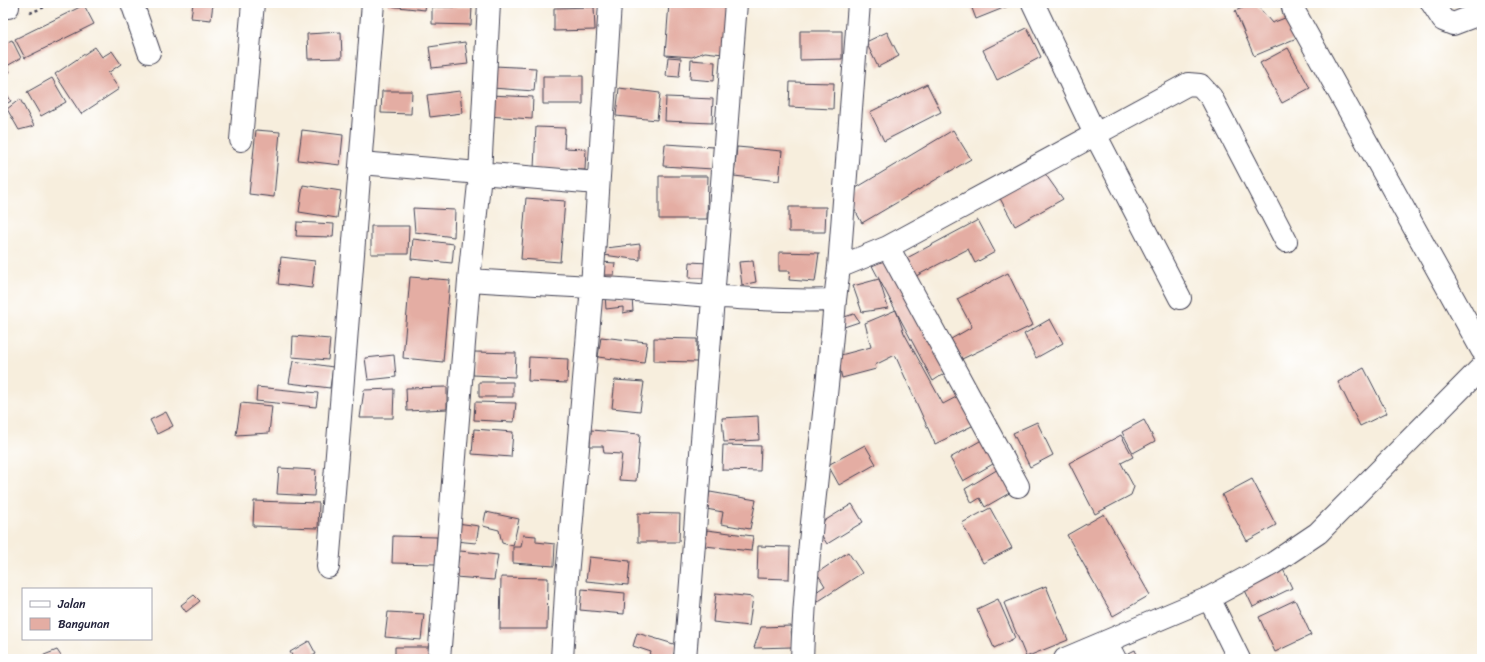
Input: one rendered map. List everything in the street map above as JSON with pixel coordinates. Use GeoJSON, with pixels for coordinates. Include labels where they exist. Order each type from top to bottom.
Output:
{"type":"FeatureCollection","features":[{"type":"Feature","properties":{"kind":"street"},"geometry":{"type":"LineString","coordinates":[[132,3],[149,52]]}},
{"type":"Feature","properties":{"kind":"street"},"geometry":{"type":"LineString","coordinates":[[241,140],[253,3]]}},
{"type":"Feature","properties":{"kind":"street"},"geometry":{"type":"LineString","coordinates":[[328,567],[373,3]]}},
{"type":"Feature","properties":{"kind":"street"},"geometry":{"type":"LineString","coordinates":[[439,659],[469,280],[480,174],[489,3]]}},
{"type":"Feature","properties":{"kind":"street"},"geometry":{"type":"LineString","coordinates":[[562,659],[567,576],[592,287],[597,183],[610,3]]}},
{"type":"Feature","properties":{"kind":"street"},"geometry":{"type":"LineString","coordinates":[[685,659],[736,3]]}},
{"type":"Feature","properties":{"kind":"street"},"geometry":{"type":"LineString","coordinates":[[802,659],[816,474],[831,360],[859,3]]}},
{"type":"Feature","properties":{"kind":"street"},"geometry":{"type":"LineString","coordinates":[[1033,3],[1094,134],[1180,298]]}},
{"type":"Feature","properties":{"kind":"street"},"geometry":{"type":"LineString","coordinates":[[1292,3],[1294,11],[1482,350]]}},
{"type":"Feature","properties":{"kind":"street"},"geometry":{"type":"LineString","coordinates":[[1432,3],[1443,20],[1453,24],[1482,13]]}},
{"type":"Feature","properties":{"kind":"street"},"geometry":{"type":"LineString","coordinates":[[839,267],[888,246],[1188,84],[1200,86],[1211,97],[1286,241]]}},
{"type":"Feature","properties":{"kind":"street"},"geometry":{"type":"LineString","coordinates":[[361,163],[597,183]]}},
{"type":"Feature","properties":{"kind":"street"},"geometry":{"type":"LineString","coordinates":[[888,246],[1018,486]]}},
{"type":"Feature","properties":{"kind":"street"},"geometry":{"type":"LineString","coordinates":[[469,280],[592,287],[796,302],[835,300]]}},
{"type":"Feature","properties":{"kind":"street"},"geometry":{"type":"LineString","coordinates":[[1066,659],[1111,650],[1272,564],[1318,533],[1482,367]]}},
{"type":"Feature","properties":{"kind":"street"},"geometry":{"type":"LineString","coordinates":[[1209,598],[1239,659]]}},
{"type":"Feature","properties":{"kind":"path"},"geometry":{"type":"LineString","coordinates":[[15,8],[54,3]]}},
{"type":"Feature","properties":{"kind":"building"},"geometry":{"type":"Polygon","coordinates":[[[193,3],[213,3],[211,20],[191,18],[193,3]]]}},
{"type":"Feature","properties":{"kind":"building"},"geometry":{"type":"Polygon","coordinates":[[[389,3],[426,3],[425,10],[389,6],[389,3]]]}},
{"type":"Feature","properties":{"kind":"building"},"geometry":{"type":"Polygon","coordinates":[[[669,3],[727,3],[723,54],[705,52],[692,57],[665,55],[669,3]]]}},
{"type":"Feature","properties":{"kind":"building"},"geometry":{"type":"Polygon","coordinates":[[[970,3],[1011,3],[1011,5],[976,19],[970,3]]]}},
{"type":"Feature","properties":{"kind":"building"},"geometry":{"type":"Polygon","coordinates":[[[1255,3],[1272,23],[1290,16],[1299,37],[1254,56],[1235,11],[1255,3]]]}},
{"type":"Feature","properties":{"kind":"building"},"geometry":{"type":"Polygon","coordinates":[[[84,5],[94,24],[25,58],[15,39],[84,5]]]}},
{"type":"Feature","properties":{"kind":"building"},"geometry":{"type":"Polygon","coordinates":[[[432,7],[472,7],[471,25],[432,24],[432,7]]]}},
{"type":"Feature","properties":{"kind":"building"},"geometry":{"type":"Polygon","coordinates":[[[594,7],[595,30],[554,31],[554,8],[594,7]]]}},
{"type":"Feature","properties":{"kind":"building"},"geometry":{"type":"Polygon","coordinates":[[[1027,28],[1041,57],[997,80],[983,50],[1027,28]]]}},
{"type":"Feature","properties":{"kind":"building"},"geometry":{"type":"Polygon","coordinates":[[[800,31],[842,31],[842,59],[800,60],[800,31]]]}},
{"type":"Feature","properties":{"kind":"building"},"geometry":{"type":"Polygon","coordinates":[[[341,32],[342,58],[308,59],[307,34],[341,32]]]}},
{"type":"Feature","properties":{"kind":"building"},"geometry":{"type":"Polygon","coordinates":[[[887,32],[899,56],[878,67],[866,42],[887,32]]]}},
{"type":"Feature","properties":{"kind":"building"},"geometry":{"type":"Polygon","coordinates":[[[12,40],[21,58],[7,66],[10,72],[3,75],[3,44],[12,40]]]}},
{"type":"Feature","properties":{"kind":"building"},"geometry":{"type":"Polygon","coordinates":[[[465,42],[468,64],[432,68],[429,47],[465,42]]]}},
{"type":"Feature","properties":{"kind":"building"},"geometry":{"type":"Polygon","coordinates":[[[95,47],[102,57],[112,51],[121,64],[108,73],[119,89],[81,114],[55,74],[95,47]]]}},
{"type":"Feature","properties":{"kind":"building"},"geometry":{"type":"Polygon","coordinates":[[[1288,48],[1310,88],[1282,103],[1260,63],[1288,48]]]}},
{"type":"Feature","properties":{"kind":"building"},"geometry":{"type":"Polygon","coordinates":[[[668,57],[681,58],[679,77],[666,76],[668,57]]]}},
{"type":"Feature","properties":{"kind":"building"},"geometry":{"type":"Polygon","coordinates":[[[691,60],[715,62],[714,81],[690,79],[691,60]]]}},
{"type":"Feature","properties":{"kind":"building"},"geometry":{"type":"Polygon","coordinates":[[[494,66],[536,68],[534,91],[492,88],[494,66]]]}},
{"type":"Feature","properties":{"kind":"building"},"geometry":{"type":"Polygon","coordinates":[[[543,76],[583,76],[583,104],[543,104],[543,76]]]}},
{"type":"Feature","properties":{"kind":"building"},"geometry":{"type":"Polygon","coordinates":[[[52,78],[66,102],[41,116],[27,92],[52,78]]]}},
{"type":"Feature","properties":{"kind":"building"},"geometry":{"type":"Polygon","coordinates":[[[790,82],[834,83],[833,109],[789,107],[790,82]]]}},
{"type":"Feature","properties":{"kind":"building"},"geometry":{"type":"Polygon","coordinates":[[[927,84],[941,112],[884,141],[870,112],[927,84]]]}},
{"type":"Feature","properties":{"kind":"building"},"geometry":{"type":"Polygon","coordinates":[[[3,88],[11,101],[3,106],[3,88]]]}},
{"type":"Feature","properties":{"kind":"building"},"geometry":{"type":"Polygon","coordinates":[[[619,88],[660,93],[657,120],[616,116],[619,88]]]}},
{"type":"Feature","properties":{"kind":"building"},"geometry":{"type":"Polygon","coordinates":[[[382,91],[412,91],[411,114],[381,113],[382,91]]]}},
{"type":"Feature","properties":{"kind":"building"},"geometry":{"type":"Polygon","coordinates":[[[460,91],[462,113],[430,117],[427,95],[460,91]]]}},
{"type":"Feature","properties":{"kind":"building"},"geometry":{"type":"Polygon","coordinates":[[[489,95],[533,97],[532,119],[487,116],[489,95]]]}},
{"type":"Feature","properties":{"kind":"building"},"geometry":{"type":"Polygon","coordinates":[[[666,97],[713,99],[712,123],[665,121],[666,97]]]}},
{"type":"Feature","properties":{"kind":"building"},"geometry":{"type":"Polygon","coordinates":[[[20,99],[34,126],[19,130],[7,109],[20,99]]]}},
{"type":"Feature","properties":{"kind":"building"},"geometry":{"type":"Polygon","coordinates":[[[536,127],[565,128],[564,148],[586,149],[585,170],[534,168],[536,127]]]}},
{"type":"Feature","properties":{"kind":"building"},"geometry":{"type":"Polygon","coordinates":[[[256,130],[280,132],[274,197],[249,194],[256,130]]]}},
{"type":"Feature","properties":{"kind":"building"},"geometry":{"type":"Polygon","coordinates":[[[302,130],[343,135],[340,165],[298,160],[302,130]]]}},
{"type":"Feature","properties":{"kind":"building"},"geometry":{"type":"Polygon","coordinates":[[[953,130],[971,159],[862,223],[846,194],[953,130]]]}},
{"type":"Feature","properties":{"kind":"building"},"geometry":{"type":"Polygon","coordinates":[[[665,144],[714,147],[713,169],[663,166],[665,144]]]}},
{"type":"Feature","properties":{"kind":"building"},"geometry":{"type":"Polygon","coordinates":[[[737,147],[782,151],[779,181],[734,176],[737,147]]]}},
{"type":"Feature","properties":{"kind":"building"},"geometry":{"type":"Polygon","coordinates":[[[1041,168],[1063,199],[1015,226],[996,191],[1041,168]]]}},
{"type":"Feature","properties":{"kind":"building"},"geometry":{"type":"Polygon","coordinates":[[[659,176],[708,176],[707,219],[659,219],[659,176]]]}},
{"type":"Feature","properties":{"kind":"building"},"geometry":{"type":"Polygon","coordinates":[[[303,185],[341,191],[337,218],[299,212],[303,185]]]}},
{"type":"Feature","properties":{"kind":"building"},"geometry":{"type":"Polygon","coordinates":[[[526,198],[565,201],[560,262],[521,259],[526,198]]]}},
{"type":"Feature","properties":{"kind":"building"},"geometry":{"type":"Polygon","coordinates":[[[789,207],[826,207],[825,232],[789,232],[789,207]]]}},
{"type":"Feature","properties":{"kind":"building"},"geometry":{"type":"Polygon","coordinates":[[[413,208],[455,210],[454,237],[415,232],[413,208]]]}},
{"type":"Feature","properties":{"kind":"building"},"geometry":{"type":"Polygon","coordinates":[[[978,220],[995,252],[975,263],[968,249],[916,276],[907,258],[978,220]]]}},
{"type":"Feature","properties":{"kind":"building"},"geometry":{"type":"Polygon","coordinates":[[[297,222],[334,224],[333,237],[296,236],[297,222]]]}},
{"type":"Feature","properties":{"kind":"building"},"geometry":{"type":"Polygon","coordinates":[[[371,226],[409,226],[408,254],[371,254],[371,226]]]}},
{"type":"Feature","properties":{"kind":"building"},"geometry":{"type":"Polygon","coordinates":[[[413,239],[454,244],[452,263],[411,259],[413,239]]]}},
{"type":"Feature","properties":{"kind":"building"},"geometry":{"type":"Polygon","coordinates":[[[640,244],[640,260],[604,255],[606,248],[640,244]]]}},
{"type":"Feature","properties":{"kind":"building"},"geometry":{"type":"Polygon","coordinates":[[[779,252],[819,253],[815,282],[789,280],[790,271],[779,271],[779,252]]]}},
{"type":"Feature","properties":{"kind":"building"},"geometry":{"type":"Polygon","coordinates":[[[887,254],[948,371],[933,381],[869,260],[887,254]]]}},
{"type":"Feature","properties":{"kind":"building"},"geometry":{"type":"Polygon","coordinates":[[[281,257],[315,261],[312,288],[278,284],[281,257]]]}},
{"type":"Feature","properties":{"kind":"building"},"geometry":{"type":"Polygon","coordinates":[[[753,261],[756,282],[742,285],[739,262],[753,261]]]}},
{"type":"Feature","properties":{"kind":"building"},"geometry":{"type":"Polygon","coordinates":[[[601,262],[615,263],[614,275],[600,275],[601,262]]]}},
{"type":"Feature","properties":{"kind":"building"},"geometry":{"type":"Polygon","coordinates":[[[690,262],[708,263],[707,278],[689,278],[690,262]]]}},
{"type":"Feature","properties":{"kind":"building"},"geometry":{"type":"Polygon","coordinates":[[[1008,273],[1033,325],[962,359],[951,339],[972,327],[957,299],[1008,273]]]}},
{"type":"Feature","properties":{"kind":"building"},"geometry":{"type":"Polygon","coordinates":[[[410,277],[450,280],[443,362],[403,358],[410,277]]]}},
{"type":"Feature","properties":{"kind":"building"},"geometry":{"type":"Polygon","coordinates":[[[879,279],[888,308],[862,312],[853,286],[879,279]]]}},
{"type":"Feature","properties":{"kind":"building"},"geometry":{"type":"Polygon","coordinates":[[[605,295],[632,298],[633,311],[623,313],[623,307],[606,309],[605,295]]]}},
{"type":"Feature","properties":{"kind":"building"},"geometry":{"type":"Polygon","coordinates":[[[896,310],[904,333],[943,404],[962,394],[974,425],[935,444],[895,355],[875,365],[876,369],[842,378],[837,356],[871,347],[865,323],[896,310]]]}},
{"type":"Feature","properties":{"kind":"building"},"geometry":{"type":"Polygon","coordinates":[[[854,314],[859,322],[838,329],[838,319],[854,314]]]}},
{"type":"Feature","properties":{"kind":"building"},"geometry":{"type":"Polygon","coordinates":[[[1050,319],[1063,343],[1036,358],[1024,334],[1050,319]]]}},
{"type":"Feature","properties":{"kind":"building"},"geometry":{"type":"Polygon","coordinates":[[[293,336],[330,339],[328,360],[292,357],[293,336]]]}},
{"type":"Feature","properties":{"kind":"building"},"geometry":{"type":"Polygon","coordinates":[[[601,337],[647,342],[644,363],[598,357],[601,337]]]}},
{"type":"Feature","properties":{"kind":"building"},"geometry":{"type":"Polygon","coordinates":[[[654,338],[697,339],[697,362],[654,361],[654,338]]]}},
{"type":"Feature","properties":{"kind":"building"},"geometry":{"type":"Polygon","coordinates":[[[474,352],[516,353],[515,377],[473,375],[474,352]]]}},
{"type":"Feature","properties":{"kind":"building"},"geometry":{"type":"Polygon","coordinates":[[[394,355],[396,377],[368,380],[365,358],[394,355]]]}},
{"type":"Feature","properties":{"kind":"building"},"geometry":{"type":"Polygon","coordinates":[[[529,357],[568,359],[567,383],[528,381],[529,357]]]}},
{"type":"Feature","properties":{"kind":"building"},"geometry":{"type":"Polygon","coordinates":[[[293,361],[333,367],[330,388],[289,383],[293,361]]]}},
{"type":"Feature","properties":{"kind":"building"},"geometry":{"type":"Polygon","coordinates":[[[1364,368],[1387,413],[1360,426],[1338,382],[1364,368]]]}},
{"type":"Feature","properties":{"kind":"building"},"geometry":{"type":"Polygon","coordinates":[[[615,380],[644,382],[640,411],[612,408],[615,380]]]}},
{"type":"Feature","properties":{"kind":"building"},"geometry":{"type":"Polygon","coordinates":[[[479,382],[513,382],[513,397],[479,397],[479,382]]]}},
{"type":"Feature","properties":{"kind":"building"},"geometry":{"type":"Polygon","coordinates":[[[257,387],[318,393],[316,407],[256,401],[257,387]]]}},
{"type":"Feature","properties":{"kind":"building"},"geometry":{"type":"Polygon","coordinates":[[[447,387],[447,409],[407,411],[406,388],[447,387]]]}},
{"type":"Feature","properties":{"kind":"building"},"geometry":{"type":"Polygon","coordinates":[[[394,389],[393,418],[360,418],[364,390],[394,389]]]}},
{"type":"Feature","properties":{"kind":"building"},"geometry":{"type":"Polygon","coordinates":[[[475,402],[516,403],[514,422],[474,420],[475,402]]]}},
{"type":"Feature","properties":{"kind":"building"},"geometry":{"type":"Polygon","coordinates":[[[241,403],[272,406],[269,433],[236,435],[241,403]]]}},
{"type":"Feature","properties":{"kind":"building"},"geometry":{"type":"Polygon","coordinates":[[[166,412],[173,426],[157,434],[150,420],[166,412]]]}},
{"type":"Feature","properties":{"kind":"building"},"geometry":{"type":"Polygon","coordinates":[[[758,416],[759,440],[724,442],[722,418],[758,416]]]}},
{"type":"Feature","properties":{"kind":"building"},"geometry":{"type":"Polygon","coordinates":[[[1144,420],[1155,441],[1133,453],[1122,432],[1144,420]]]}},
{"type":"Feature","properties":{"kind":"building"},"geometry":{"type":"Polygon","coordinates":[[[1037,422],[1053,455],[1030,467],[1013,433],[1037,422]]]}},
{"type":"Feature","properties":{"kind":"building"},"geometry":{"type":"Polygon","coordinates":[[[474,429],[513,432],[511,457],[472,454],[474,429]]]}},
{"type":"Feature","properties":{"kind":"building"},"geometry":{"type":"Polygon","coordinates":[[[591,430],[640,434],[636,481],[619,480],[622,454],[604,453],[603,446],[590,446],[591,430]]]}},
{"type":"Feature","properties":{"kind":"building"},"geometry":{"type":"Polygon","coordinates":[[[1121,435],[1133,457],[1121,463],[1134,487],[1131,495],[1095,514],[1069,463],[1121,435]]]}},
{"type":"Feature","properties":{"kind":"building"},"geometry":{"type":"Polygon","coordinates":[[[987,437],[1000,460],[963,481],[950,458],[987,437]]]}},
{"type":"Feature","properties":{"kind":"building"},"geometry":{"type":"Polygon","coordinates":[[[723,445],[761,446],[760,471],[722,470],[723,445]]]}},
{"type":"Feature","properties":{"kind":"building"},"geometry":{"type":"Polygon","coordinates":[[[865,445],[876,464],[839,485],[828,465],[865,445]]]}},
{"type":"Feature","properties":{"kind":"building"},"geometry":{"type":"Polygon","coordinates":[[[279,468],[316,470],[314,496],[277,494],[279,468]]]}},
{"type":"Feature","properties":{"kind":"building"},"geometry":{"type":"Polygon","coordinates":[[[1000,468],[1013,491],[985,507],[980,498],[972,503],[965,489],[1000,468]]]}},
{"type":"Feature","properties":{"kind":"building"},"geometry":{"type":"Polygon","coordinates":[[[1252,479],[1276,525],[1247,541],[1222,495],[1252,479]]]}},
{"type":"Feature","properties":{"kind":"building"},"geometry":{"type":"Polygon","coordinates":[[[710,492],[756,500],[750,529],[721,524],[723,512],[706,509],[710,492]]]}},
{"type":"Feature","properties":{"kind":"building"},"geometry":{"type":"Polygon","coordinates":[[[254,501],[319,503],[318,528],[253,526],[254,501]]]}},
{"type":"Feature","properties":{"kind":"building"},"geometry":{"type":"Polygon","coordinates":[[[852,504],[863,522],[827,544],[816,526],[852,504]]]}},
{"type":"Feature","properties":{"kind":"building"},"geometry":{"type":"Polygon","coordinates":[[[990,508],[1012,548],[983,563],[962,523],[990,508]]]}},
{"type":"Feature","properties":{"kind":"building"},"geometry":{"type":"Polygon","coordinates":[[[486,512],[519,519],[513,546],[502,543],[499,530],[483,526],[486,512]]]}},
{"type":"Feature","properties":{"kind":"building"},"geometry":{"type":"Polygon","coordinates":[[[638,513],[680,514],[679,542],[638,542],[638,513]]]}},
{"type":"Feature","properties":{"kind":"building"},"geometry":{"type":"Polygon","coordinates":[[[1104,514],[1150,595],[1113,616],[1067,535],[1104,514]]]}},
{"type":"Feature","properties":{"kind":"building"},"geometry":{"type":"Polygon","coordinates":[[[457,523],[479,526],[476,543],[455,541],[457,523]]]}},
{"type":"Feature","properties":{"kind":"building"},"geometry":{"type":"Polygon","coordinates":[[[707,530],[753,536],[751,551],[705,546],[707,530]]]}},
{"type":"Feature","properties":{"kind":"building"},"geometry":{"type":"Polygon","coordinates":[[[523,535],[536,536],[536,542],[555,544],[554,566],[513,563],[513,547],[521,547],[523,535]]]}},
{"type":"Feature","properties":{"kind":"building"},"geometry":{"type":"Polygon","coordinates":[[[393,536],[437,537],[436,564],[392,563],[393,536]]]}},
{"type":"Feature","properties":{"kind":"building"},"geometry":{"type":"Polygon","coordinates":[[[758,546],[790,547],[789,579],[757,578],[758,546]]]}},
{"type":"Feature","properties":{"kind":"building"},"geometry":{"type":"Polygon","coordinates":[[[460,551],[498,555],[494,580],[455,577],[460,551]]]}},
{"type":"Feature","properties":{"kind":"building"},"geometry":{"type":"Polygon","coordinates":[[[848,552],[862,573],[817,602],[813,594],[825,586],[817,573],[848,552]]]}},
{"type":"Feature","properties":{"kind":"building"},"geometry":{"type":"Polygon","coordinates":[[[589,557],[630,561],[628,585],[586,581],[589,557]]]}},
{"type":"Feature","properties":{"kind":"building"},"geometry":{"type":"Polygon","coordinates":[[[1282,567],[1292,588],[1253,607],[1243,586],[1282,567]]]}},
{"type":"Feature","properties":{"kind":"building"},"geometry":{"type":"Polygon","coordinates":[[[501,577],[548,578],[547,629],[500,629],[501,577]]]}},
{"type":"Feature","properties":{"kind":"building"},"geometry":{"type":"Polygon","coordinates":[[[1046,586],[1068,640],[1026,657],[1004,603],[1046,586]]]}},
{"type":"Feature","properties":{"kind":"building"},"geometry":{"type":"Polygon","coordinates":[[[582,589],[625,593],[624,614],[580,610],[582,589]]]}},
{"type":"Feature","properties":{"kind":"building"},"geometry":{"type":"Polygon","coordinates":[[[716,593],[753,597],[749,626],[713,622],[716,593]]]}},
{"type":"Feature","properties":{"kind":"building"},"geometry":{"type":"Polygon","coordinates":[[[194,595],[200,601],[186,612],[181,605],[194,595]]]}},
{"type":"Feature","properties":{"kind":"building"},"geometry":{"type":"Polygon","coordinates":[[[998,599],[1015,638],[994,648],[977,609],[998,599]]]}},
{"type":"Feature","properties":{"kind":"building"},"geometry":{"type":"Polygon","coordinates":[[[1295,600],[1311,635],[1275,652],[1259,617],[1295,600]]]}},
{"type":"Feature","properties":{"kind":"building"},"geometry":{"type":"Polygon","coordinates":[[[388,612],[424,614],[421,640],[385,637],[388,612]]]}},
{"type":"Feature","properties":{"kind":"building"},"geometry":{"type":"Polygon","coordinates":[[[791,626],[792,647],[754,648],[761,627],[791,626]]]}},
{"type":"Feature","properties":{"kind":"building"},"geometry":{"type":"Polygon","coordinates":[[[637,633],[677,645],[672,659],[649,659],[651,652],[633,646],[637,633]]]}},
{"type":"Feature","properties":{"kind":"building"},"geometry":{"type":"Polygon","coordinates":[[[309,641],[316,654],[307,659],[294,659],[290,652],[309,641]]]}},
{"type":"Feature","properties":{"kind":"building"},"geometry":{"type":"Polygon","coordinates":[[[395,647],[431,647],[431,659],[395,659],[395,647]]]}},
{"type":"Feature","properties":{"kind":"building"},"geometry":{"type":"Polygon","coordinates":[[[57,650],[63,659],[34,659],[57,650]]]}},
{"type":"Feature","properties":{"kind":"building"},"geometry":{"type":"Polygon","coordinates":[[[1135,650],[1139,659],[1127,659],[1125,655],[1135,650]]]}}]}
